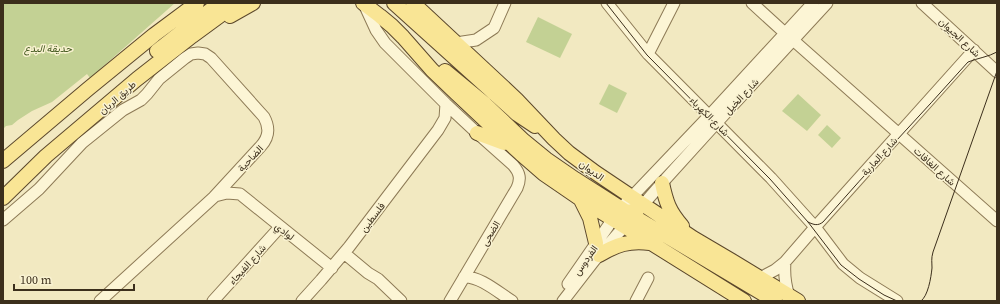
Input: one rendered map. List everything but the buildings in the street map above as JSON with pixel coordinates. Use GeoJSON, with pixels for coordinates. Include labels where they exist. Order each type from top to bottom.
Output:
{"type":"FeatureCollection","features":[{"type":"Feature","properties":{"kind":"main road"},"geometry":{"type":"LineString","coordinates":[[154,35],[166,17],[181,3]]}},
{"type":"Feature","properties":{"kind":"main road"},"geometry":{"type":"LineString","coordinates":[[3,161],[154,35],[198,3]]}},
{"type":"Feature","properties":{"kind":"main road"},"geometry":{"type":"LineString","coordinates":[[46,156],[76,124],[126,77],[172,38],[220,3]]}},
{"type":"Feature","properties":{"kind":"main road","name":"طريق الريان"},"geometry":{"type":"LineString","coordinates":[[3,198],[46,156],[137,79],[173,50],[237,3]]}},
{"type":"Feature","properties":{"kind":"main road"},"geometry":{"type":"LineString","coordinates":[[173,50],[192,43],[230,15],[253,3]]}},
{"type":"Feature","properties":{"kind":"main road"},"geometry":{"type":"LineString","coordinates":[[363,3],[392,26],[432,70],[511,146],[544,174],[579,198],[623,218],[775,301]]}},
{"type":"Feature","properties":{"kind":"main road"},"geometry":{"type":"LineString","coordinates":[[394,3],[516,114],[545,130]]}},
{"type":"Feature","properties":{"kind":"main road","name":"الديوان"},"geometry":{"type":"LineString","coordinates":[[413,3],[524,107],[569,154],[693,238],[794,298]]}},
{"type":"Feature","properties":{"kind":"main road"},"geometry":{"type":"LineString","coordinates":[[414,49],[454,78],[485,104],[524,141],[623,218],[651,243],[744,301]]}},
{"type":"Feature","properties":{"kind":"main road"},"geometry":{"type":"LineString","coordinates":[[477,133],[511,146]]}},
{"type":"Feature","properties":{"kind":"main road"},"geometry":{"type":"LineString","coordinates":[[662,183],[665,198],[671,211],[680,224],[693,238]]}},
{"type":"Feature","properties":{"kind":"main road"},"geometry":{"type":"LineString","coordinates":[[579,198],[590,218],[598,249],[627,243],[651,243]]}},
{"type":"Feature","properties":{"kind":"main road"},"geometry":{"type":"LineString","coordinates":[[623,218],[626,212],[631,212],[643,205]]}},
{"type":"Feature","properties":{"kind":"street"},"geometry":{"type":"LineString","coordinates":[[363,3],[382,39],[477,133]]}},
{"type":"Feature","properties":{"kind":"street"},"geometry":{"type":"LineString","coordinates":[[456,43],[476,40],[494,28],[506,3]]}},
{"type":"Feature","properties":{"kind":"street","name":"شارع الكهرباء"},"geometry":{"type":"LineString","coordinates":[[607,3],[648,54],[771,178],[815,227],[843,264],[860,278],[897,301]]}},
{"type":"Feature","properties":{"kind":"street"},"geometry":{"type":"LineString","coordinates":[[648,54],[674,3]]}},
{"type":"Feature","properties":{"kind":"street"},"geometry":{"type":"LineString","coordinates":[[752,3],[788,40]]}},
{"type":"Feature","properties":{"kind":"street","name":"شارع الخيل"},"geometry":{"type":"LineString","coordinates":[[788,40],[813,3]]}},
{"type":"Feature","properties":{"kind":"street","name":"شارع الخيل"},"geometry":{"type":"LineString","coordinates":[[623,218],[631,197],[713,119],[788,40],[827,3]]}},
{"type":"Feature","properties":{"kind":"street","name":"شارع الجيوان"},"geometry":{"type":"LineString","coordinates":[[922,3],[997,72]]}},
{"type":"Feature","properties":{"kind":"street","name":"شارع الغافات"},"geometry":{"type":"LineString","coordinates":[[788,40],[802,48],[997,220]]}},
{"type":"Feature","properties":{"kind":"street","name":"شارع المارية"},"geometry":{"type":"LineString","coordinates":[[760,278],[776,270],[785,262],[974,50]]}},
{"type":"Feature","properties":{"kind":"street","name":"الضاحية"},"geometry":{"type":"LineString","coordinates":[[100,301],[214,197],[264,143],[268,134],[268,126],[262,115],[214,61],[208,56],[198,53],[188,56],[159,79],[141,100],[129,106]]}},
{"type":"Feature","properties":{"kind":"street","name":"فلسطين"},"geometry":{"type":"LineString","coordinates":[[302,301],[332,268],[438,130],[445,118],[446,104]]}},
{"type":"Feature","properties":{"kind":"street","name":"طريق الريان"},"geometry":{"type":"LineString","coordinates":[[3,220],[39,189],[82,142],[129,106]]}},
{"type":"Feature","properties":{"kind":"street","name":"فلسطين"},"geometry":{"type":"LineString","coordinates":[[438,130],[448,122],[460,117]]}},
{"type":"Feature","properties":{"kind":"street","name":"شارع الخيل"},"geometry":{"type":"LineString","coordinates":[[643,205],[713,119]]}},
{"type":"Feature","properties":{"kind":"street","name":"الضحى"},"geometry":{"type":"LineString","coordinates":[[450,301],[520,182],[520,175],[517,169],[477,133]]}},
{"type":"Feature","properties":{"kind":"street"},"geometry":{"type":"LineString","coordinates":[[214,197],[227,192],[240,194],[238,182],[239,170]]}},
{"type":"Feature","properties":{"kind":"street","name":"لوادي"},"geometry":{"type":"LineString","coordinates":[[240,194],[332,268]]}},
{"type":"Feature","properties":{"kind":"street","name":"الفردوس"},"geometry":{"type":"LineString","coordinates":[[557,301],[565,288],[623,218]]}},
{"type":"Feature","properties":{"kind":"street","name":"شارع الفيحاء"},"geometry":{"type":"LineString","coordinates":[[213,301],[280,227]]}},
{"type":"Feature","properties":{"kind":"street","name":"الفردوس"},"geometry":{"type":"LineString","coordinates":[[564,301],[598,249]]}},
{"type":"Feature","properties":{"kind":"street"},"geometry":{"type":"LineString","coordinates":[[346,250],[368,266],[378,279],[401,301]]}},
{"type":"Feature","properties":{"kind":"street"},"geometry":{"type":"LineString","coordinates":[[785,262],[785,282],[794,298]]}},
{"type":"Feature","properties":{"kind":"street"},"geometry":{"type":"LineString","coordinates":[[464,277],[482,282],[512,301]]}},
{"type":"Feature","properties":{"kind":"street"},"geometry":{"type":"LineString","coordinates":[[636,301],[648,278]]}},
{"type":"Feature","properties":{"kind":"green space","name":"حديقة البدع"},"geometry":{"type":"Polygon","coordinates":[[[3,3],[175,3],[90,78],[87,74],[52,102],[32,111],[12,125],[6,126],[3,129],[3,3]]]}},
{"type":"Feature","properties":{"kind":"green space"},"geometry":{"type":"Polygon","coordinates":[[[538,17],[572,34],[560,58],[526,42],[538,17]]]}},
{"type":"Feature","properties":{"kind":"green space"},"geometry":{"type":"Polygon","coordinates":[[[609,84],[627,93],[617,113],[599,104],[609,84]]]}},
{"type":"Feature","properties":{"kind":"green space"},"geometry":{"type":"Polygon","coordinates":[[[798,94],[821,115],[807,131],[782,111],[798,94]]]}},
{"type":"Feature","properties":{"kind":"green space"},"geometry":{"type":"Polygon","coordinates":[[[827,125],[841,138],[832,148],[818,135],[827,125]]]}},
{"type":"Feature","properties":{"kind":"tram line"},"geometry":{"type":"LineString","coordinates":[[606,3],[647,55],[770,179],[808,222],[841,265],[859,279],[884,295],[897,301]]}},
{"type":"Feature","properties":{"kind":"tram line"},"geometry":{"type":"LineString","coordinates":[[808,222],[816,225],[823,222],[968,62],[997,52]]}},
{"type":"Feature","properties":{"kind":"tram line"},"geometry":{"type":"LineString","coordinates":[[921,301],[926,295],[929,286],[932,272],[933,252],[997,71]]}}]}
